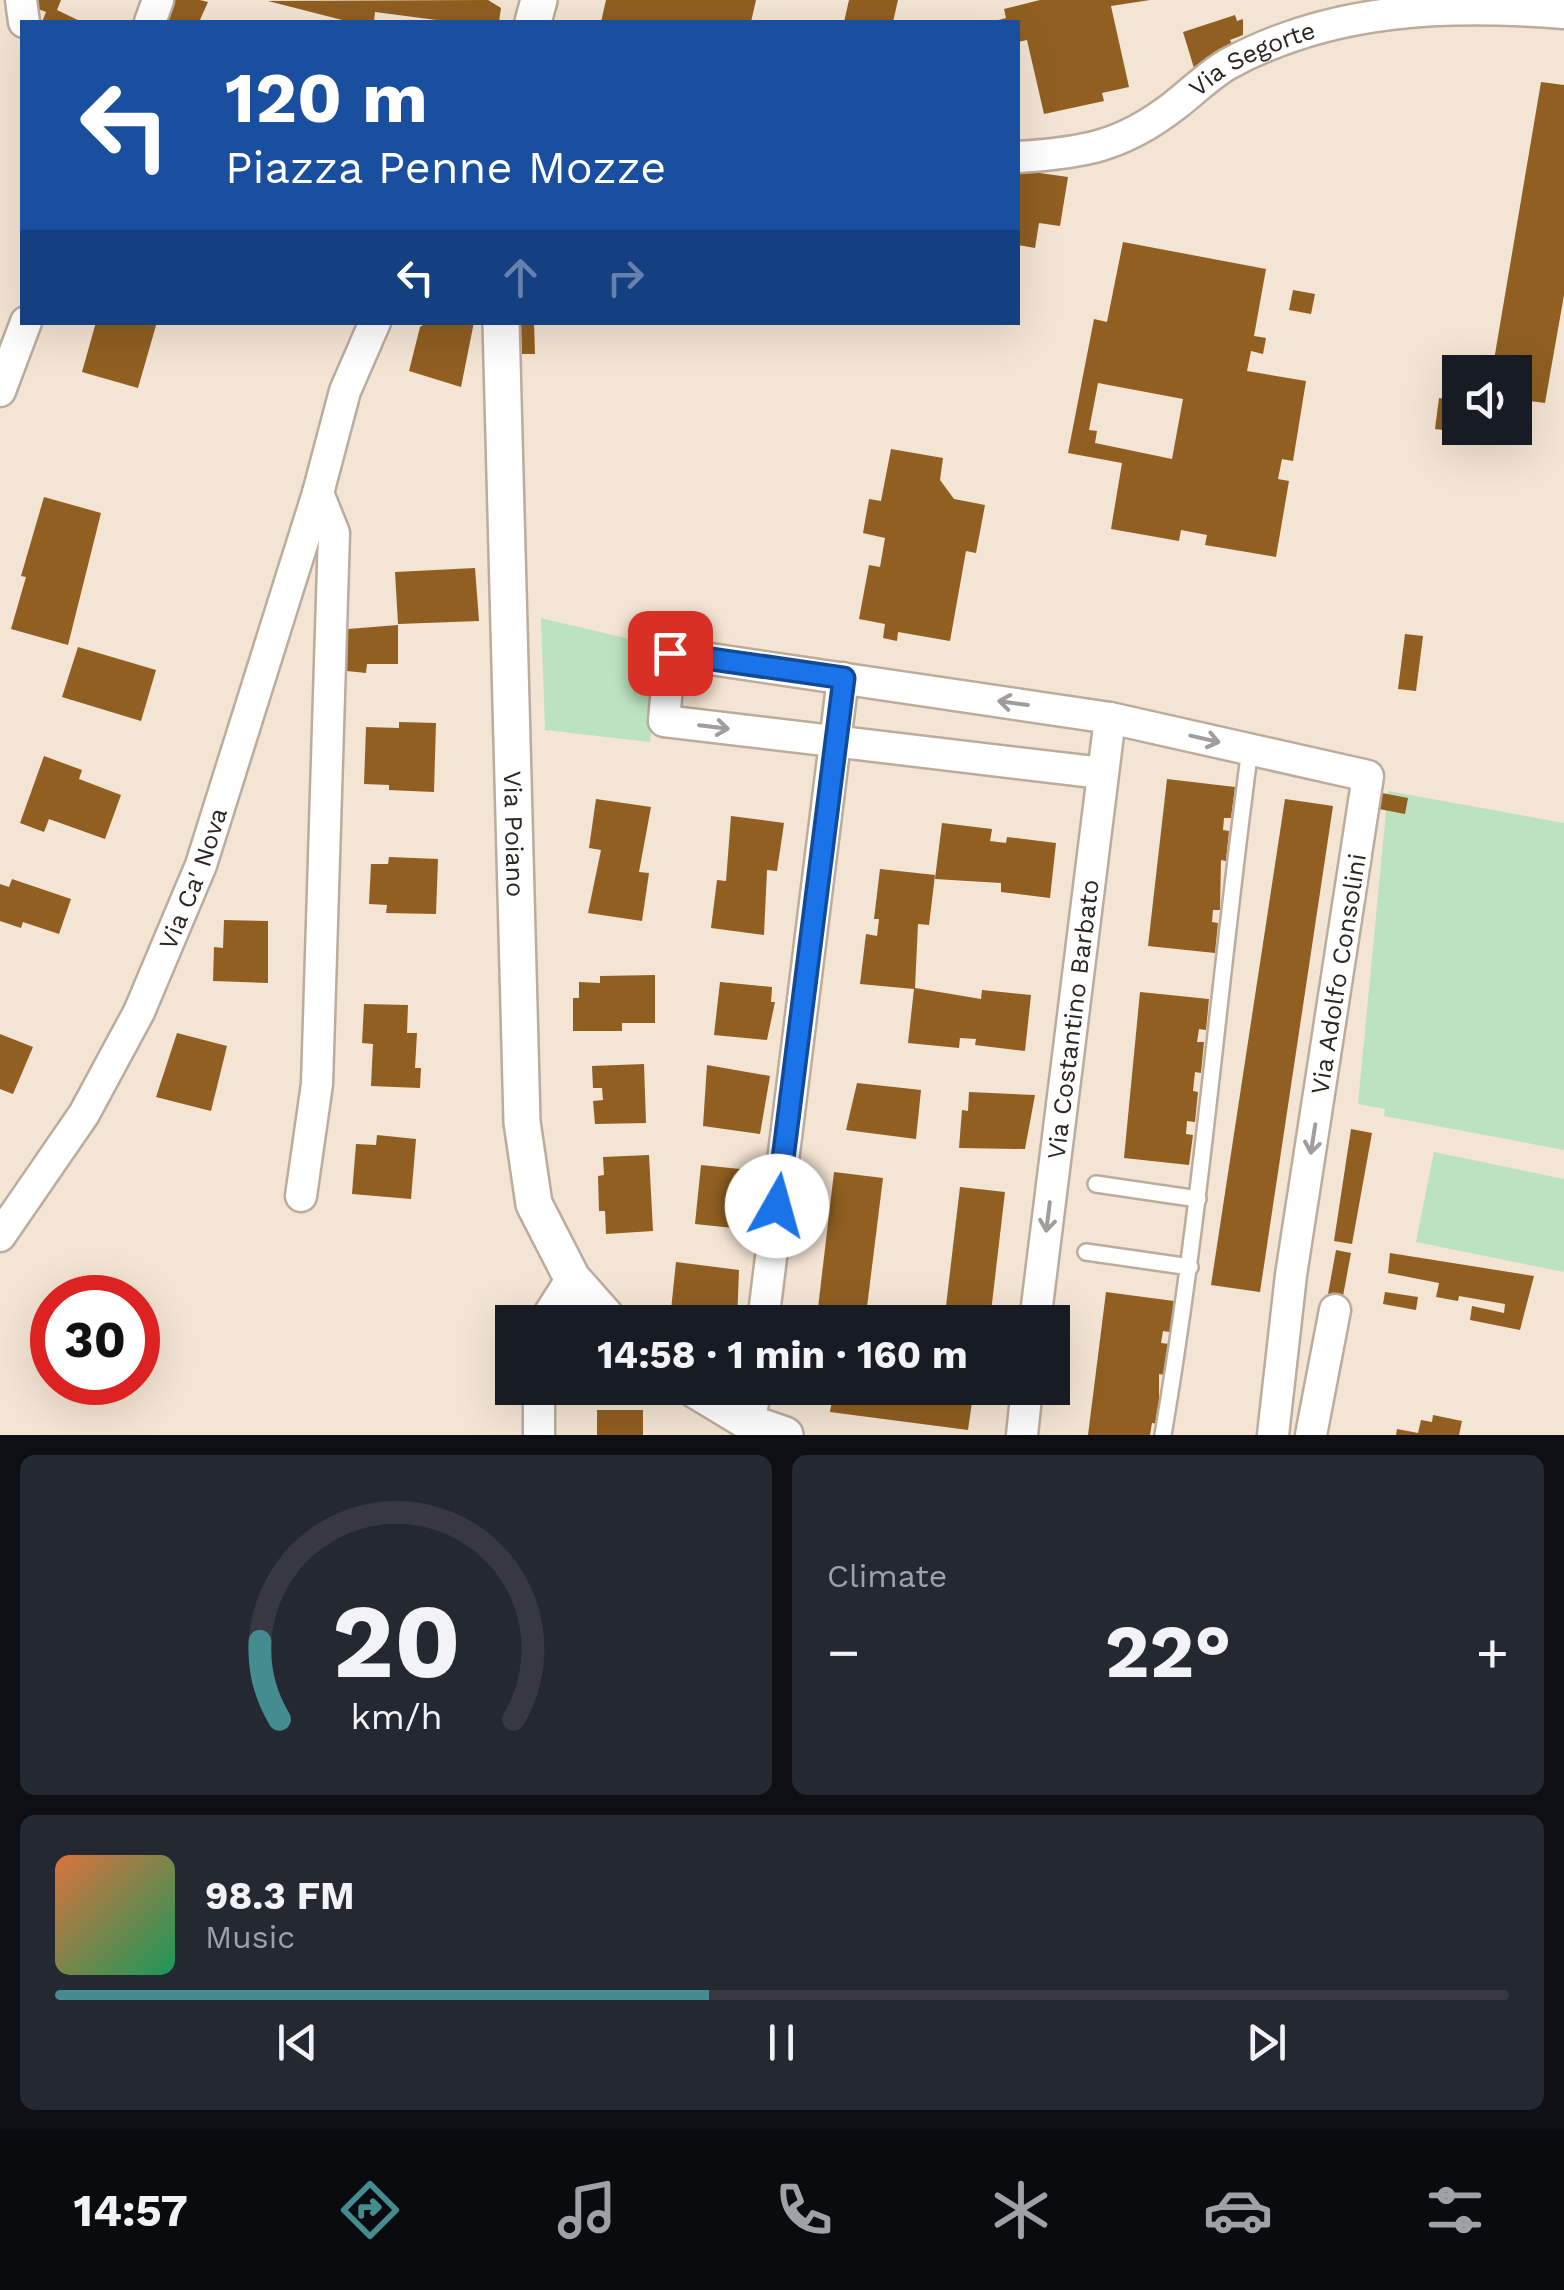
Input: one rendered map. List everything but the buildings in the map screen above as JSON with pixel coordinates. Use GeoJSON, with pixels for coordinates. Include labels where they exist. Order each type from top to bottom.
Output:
{"type":"FeatureCollection","features":[{"type":"Feature","properties":{"kind":"street","name":"Via Segorte"},"geometry":{"type":"LineString","coordinates":[[1020,157],[1083,154],[1138,132],[1225,65],[1346,18],[1396,10],[1564,13]]}},
{"type":"Feature","properties":{"kind":"street"},"geometry":{"type":"LineString","coordinates":[[0,392],[25,325]]}},
{"type":"Feature","properties":{"kind":"street","name":"Via Ca' Nova"},"geometry":{"type":"LineString","coordinates":[[0,1236],[84,1114],[138,1012],[200,866],[318,493],[345,391],[374,325]]}},
{"type":"Feature","properties":{"kind":"street","name":"Via Poiano"},"geometry":{"type":"LineString","coordinates":[[500,325],[522,1122],[534,1204],[572,1278],[596,1305]]}},
{"type":"Feature","properties":{"kind":"street"},"geometry":{"type":"LineString","coordinates":[[301,1196],[317,1084],[334,533],[318,493]]}},
{"type":"Feature","properties":{"kind":"street","name":"Via Adolfo Consolini"},"geometry":{"type":"LineString","coordinates":[[835,743],[664,721],[670,653],[1110,718],[1368,776],[1291,1275],[1273,1435]]}},
{"type":"Feature","properties":{"kind":"street"},"geometry":{"type":"LineString","coordinates":[[765,1305],[844,678]]}},
{"type":"Feature","properties":{"kind":"street","name":"Via Costantino Barbato"},"geometry":{"type":"LineString","coordinates":[[1037,1305],[1110,718]]}},
{"type":"Feature","properties":{"kind":"street"},"geometry":{"type":"LineString","coordinates":[[835,743],[1102,773]]}},
{"type":"Feature","properties":{"kind":"street"},"geometry":{"type":"LineString","coordinates":[[555,1305],[572,1278]]}},
{"type":"Feature","properties":{"kind":"street"},"geometry":{"type":"LineString","coordinates":[[1310,1435],[1335,1310]]}},
{"type":"Feature","properties":{"kind":"street"},"geometry":{"type":"LineString","coordinates":[[539,1405],[539,1435]]}},
{"type":"Feature","properties":{"kind":"street"},"geometry":{"type":"LineString","coordinates":[[720,1405],[750,1423],[785,1435]]}},
{"type":"Feature","properties":{"kind":"street"},"geometry":{"type":"LineString","coordinates":[[750,1423],[753,1405]]}},
{"type":"Feature","properties":{"kind":"street"},"geometry":{"type":"LineString","coordinates":[[1022,1435],[1026,1405]]}},
{"type":"Feature","properties":{"kind":"lane"},"geometry":{"type":"LineString","coordinates":[[1163,1435],[1190,1267],[1250,749]]}},
{"type":"Feature","properties":{"kind":"lane"},"geometry":{"type":"LineString","coordinates":[[1096,1184],[1198,1199]]}},
{"type":"Feature","properties":{"kind":"lane"},"geometry":{"type":"LineString","coordinates":[[1086,1252],[1190,1267]]}},
{"type":"Feature","properties":{"kind":"green space"},"geometry":{"type":"Polygon","coordinates":[[[541,618],[659,646],[650,742],[545,730],[541,618]]]}},
{"type":"Feature","properties":{"kind":"green space"},"geometry":{"type":"Polygon","coordinates":[[[1388,791],[1564,823],[1564,1150],[1384,1116],[1385,1109],[1358,1104],[1388,791]]]}},
{"type":"Feature","properties":{"kind":"green space"},"geometry":{"type":"Polygon","coordinates":[[[1434,1152],[1564,1179],[1564,1272],[1416,1242],[1434,1152]]]}},
{"type":"Feature","properties":{"kind":"route"},"geometry":{"type":"LineString","coordinates":[[670,653],[844,678],[777,1206]]}}]}
